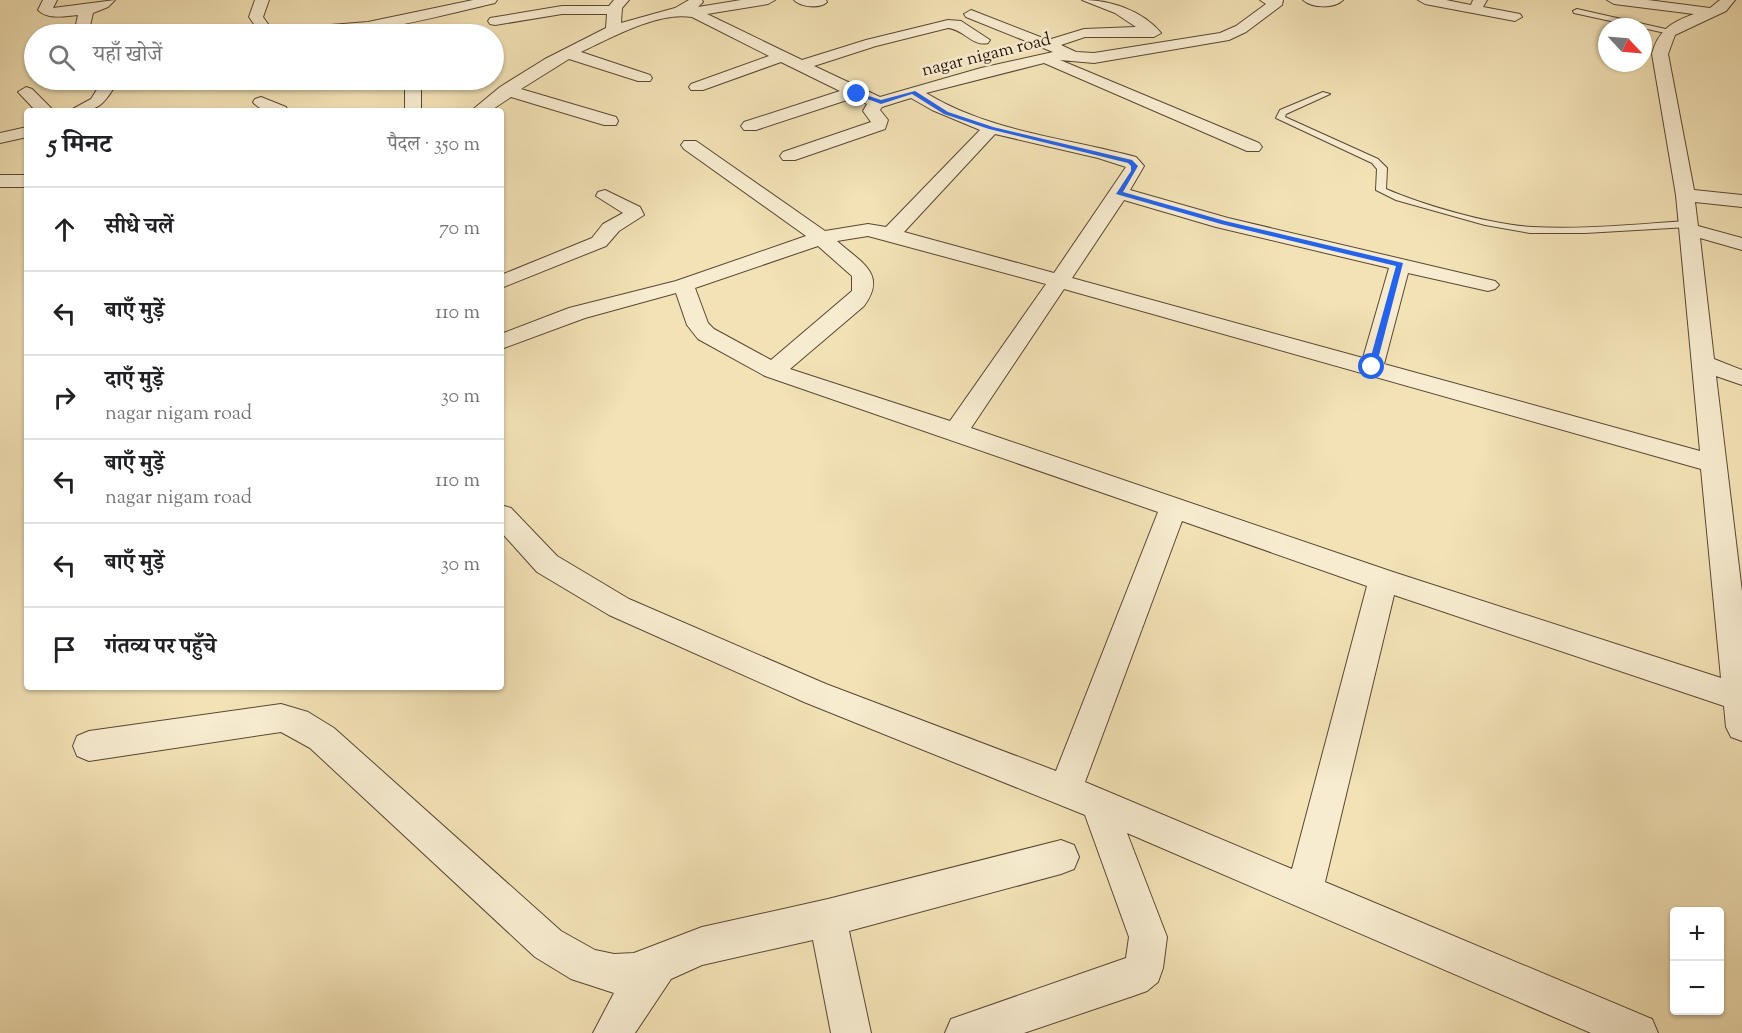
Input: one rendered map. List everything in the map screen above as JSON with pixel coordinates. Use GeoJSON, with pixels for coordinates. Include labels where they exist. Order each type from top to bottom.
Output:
{"type":"FeatureCollection","features":[{"type":"Feature","properties":{"kind":"street"},"geometry":{"type":"LineString","coordinates":[[72,0],[50,1],[46,11],[87,9],[103,6],[108,0]]}},
{"type":"Feature","properties":{"kind":"street"},"geometry":{"type":"LineString","coordinates":[[261,24],[256,15],[262,0]]}},
{"type":"Feature","properties":{"kind":"street"},"geometry":{"type":"LineString","coordinates":[[395,24],[490,0]]}},
{"type":"Feature","properties":{"kind":"street"},"geometry":{"type":"LineString","coordinates":[[506,0],[510,19]]}},
{"type":"Feature","properties":{"kind":"street"},"geometry":{"type":"LineString","coordinates":[[483,108],[506,90],[567,53],[613,30],[691,8],[768,0]]}},
{"type":"Feature","properties":{"kind":"street"},"geometry":{"type":"LineString","coordinates":[[801,0],[820,2]]}},
{"type":"Feature","properties":{"kind":"street"},"geometry":{"type":"LineString","coordinates":[[1089,0],[1120,10],[1172,46]]}},
{"type":"Feature","properties":{"kind":"street"},"geometry":{"type":"LineString","coordinates":[[1310,0],[1331,2],[1336,0]]}},
{"type":"Feature","properties":{"kind":"street"},"geometry":{"type":"LineString","coordinates":[[1425,0],[1478,5],[1515,17]]}},
{"type":"Feature","properties":{"kind":"street"},"geometry":{"type":"LineString","coordinates":[[1614,0],[1710,12]]}},
{"type":"Feature","properties":{"kind":"street"},"geometry":{"type":"LineString","coordinates":[[1728,0],[1724,5],[1670,32],[1661,44],[1660,54],[1685,195],[1715,464],[1737,623],[1742,727]]}},
{"type":"Feature","properties":{"kind":"street","name":"nagar nigam road"},"geometry":{"type":"LineString","coordinates":[[1070,62],[1172,46],[1234,33],[1276,1]]}},
{"type":"Feature","properties":{"kind":"street"},"geometry":{"type":"LineString","coordinates":[[495,21],[562,10],[618,5],[613,30]]}},
{"type":"Feature","properties":{"kind":"street"},"geometry":{"type":"LineString","coordinates":[[691,8],[781,57],[876,102],[971,92]]}},
{"type":"Feature","properties":{"kind":"street"},"geometry":{"type":"LineString","coordinates":[[83,24],[87,9]]}},
{"type":"Feature","properties":{"kind":"street"},"geometry":{"type":"LineString","coordinates":[[971,14],[1047,60],[1070,62],[1253,147]]}},
{"type":"Feature","properties":{"kind":"street"},"geometry":{"type":"LineString","coordinates":[[799,66],[864,45],[948,24],[956,24],[983,40]]}},
{"type":"Feature","properties":{"kind":"street","name":"nagar nigam road"},"geometry":{"type":"LineString","coordinates":[[920,97],[987,71],[1047,60],[1084,33],[1151,31]]}},
{"type":"Feature","properties":{"kind":"street"},"geometry":{"type":"LineString","coordinates":[[567,53],[644,78]]}},
{"type":"Feature","properties":{"kind":"street"},"geometry":{"type":"LineString","coordinates":[[697,87],[781,57]]}},
{"type":"Feature","properties":{"kind":"street"},"geometry":{"type":"LineString","coordinates":[[83,108],[97,102],[105,90]]}},
{"type":"Feature","properties":{"kind":"street"},"geometry":{"type":"LineString","coordinates":[[413,90],[413,108]]}},
{"type":"Feature","properties":{"kind":"street"},"geometry":{"type":"LineString","coordinates":[[506,90],[610,121]]}},
{"type":"Feature","properties":{"kind":"street"},"geometry":{"type":"LineString","coordinates":[[26,92],[43,108]]}},
{"type":"Feature","properties":{"kind":"street"},"geometry":{"type":"LineString","coordinates":[[750,126],[854,92]]}},
{"type":"Feature","properties":{"kind":"street","name":"nagar nigam road"},"geometry":{"type":"LineString","coordinates":[[920,97],[946,113],[991,128],[1130,161],[1135,166],[1134,171],[1119,193]]}},
{"type":"Feature","properties":{"kind":"street"},"geometry":{"type":"LineString","coordinates":[[261,102],[274,108]]}},
{"type":"Feature","properties":{"kind":"street"},"geometry":{"type":"LineString","coordinates":[[789,156],[879,125],[880,120],[871,111],[876,102]]}},
{"type":"Feature","properties":{"kind":"street"},"geometry":{"type":"LineString","coordinates":[[891,234],[991,128]]}},
{"type":"Feature","properties":{"kind":"street"},"geometry":{"type":"LineString","coordinates":[[0,138],[24,133]]}},
{"type":"Feature","properties":{"kind":"street"},"geometry":{"type":"LineString","coordinates":[[690,145],[821,238],[862,274],[865,281],[864,291],[773,371]]}},
{"type":"Feature","properties":{"kind":"street"},"geometry":{"type":"LineString","coordinates":[[0,181],[24,181]]}},
{"type":"Feature","properties":{"kind":"street"},"geometry":{"type":"LineString","coordinates":[[956,432],[1057,280],[1119,193],[1223,223],[1488,285]]}},
{"type":"Feature","properties":{"kind":"street"},"geometry":{"type":"LineString","coordinates":[[1685,195],[1742,201]]}},
{"type":"Feature","properties":{"kind":"street"},"geometry":{"type":"LineString","coordinates":[[504,281],[599,242],[608,234],[610,228],[634,215],[633,211],[605,196]]}},
{"type":"Feature","properties":{"kind":"street"},"geometry":{"type":"LineString","coordinates":[[504,341],[595,308],[683,285],[821,238],[868,230],[891,234],[1715,464]]}},
{"type":"Feature","properties":{"kind":"street"},"geometry":{"type":"LineString","coordinates":[[1689,234],[1742,244]]}},
{"type":"Feature","properties":{"kind":"street"},"geometry":{"type":"LineString","coordinates":[[1689,234],[1742,263]]}},
{"type":"Feature","properties":{"kind":"street"},"geometry":{"type":"LineString","coordinates":[[1372,367],[1400,265]]}},
{"type":"Feature","properties":{"kind":"street"},"geometry":{"type":"LineString","coordinates":[[683,285],[698,325],[706,334],[773,371],[1174,506],[1383,580],[1740,698]]}},
{"type":"Feature","properties":{"kind":"street"},"geometry":{"type":"LineString","coordinates":[[1703,363],[1742,378]]}},
{"type":"Feature","properties":{"kind":"street"},"geometry":{"type":"LineString","coordinates":[[1065,790],[1174,506]]}},
{"type":"Feature","properties":{"kind":"street"},"geometry":{"type":"LineString","coordinates":[[504,518],[547,564],[620,607],[815,693],[1065,790],[1638,1033]]}},
{"type":"Feature","properties":{"kind":"street"},"geometry":{"type":"LineString","coordinates":[[1304,892],[1383,580]]}},
{"type":"Feature","properties":{"kind":"street"},"geometry":{"type":"LineString","coordinates":[[88,746],[281,718],[297,722],[322,738],[548,944],[574,961],[601,971],[625,974],[657,966],[700,947],[828,918],[1061,856]]}},
{"type":"Feature","properties":{"kind":"street"},"geometry":{"type":"LineString","coordinates":[[965,1033],[1133,977],[1144,968],[1148,937],[1099,805]]}},
{"type":"Feature","properties":{"kind":"street"},"geometry":{"type":"LineString","coordinates":[[828,918],[851,1033]]}},
{"type":"Feature","properties":{"kind":"street"},"geometry":{"type":"LineString","coordinates":[[613,1033],[639,989],[657,966]]}},
{"type":"Feature","properties":{"kind":"lane"},"geometry":{"type":"LineString","coordinates":[[1577,11],[1670,32]]}},
{"type":"Feature","properties":{"kind":"lane"},"geometry":{"type":"LineString","coordinates":[[1326,94],[1283,112],[1280,118],[1375,161],[1382,168],[1382,190],[1400,198],[1488,223],[1530,230],[1689,234]]}},
{"type":"Feature","properties":{"kind":"route"},"geometry":{"type":"LineString","coordinates":[[857,94],[881,102],[913,92],[946,113],[991,128],[1130,161],[1135,166],[1134,171],[1119,193],[1223,223],[1400,265],[1389,313],[1372,367]]}}]}
